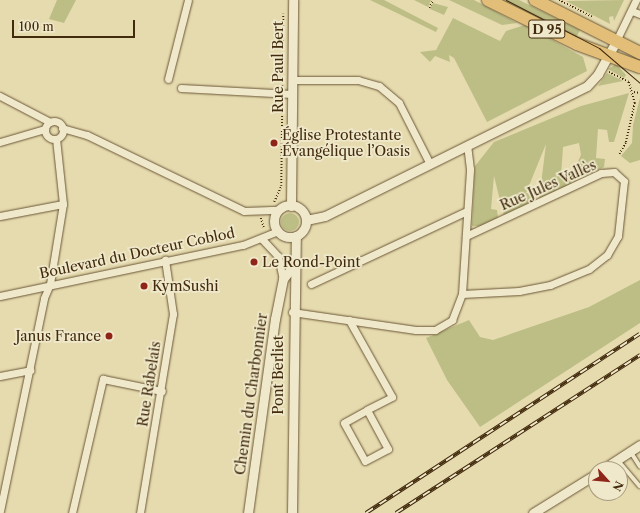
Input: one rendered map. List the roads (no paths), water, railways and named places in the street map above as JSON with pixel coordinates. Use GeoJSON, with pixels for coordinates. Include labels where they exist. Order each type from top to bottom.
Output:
{"type":"FeatureCollection","features":[{"type":"Feature","properties":{"kind":"main road","name":"D 95"},"geometry":{"type":"LineString","coordinates":[[488,0],[607,57],[640,66]]}},
{"type":"Feature","properties":{"kind":"main road","name":"D 95"},"geometry":{"type":"LineString","coordinates":[[535,0],[640,53]]}},
{"type":"Feature","properties":{"kind":"street"},"geometry":{"type":"LineString","coordinates":[[168,79],[188,0]]}},
{"type":"Feature","properties":{"kind":"street","name":"Rue Paul Bert"},"geometry":{"type":"LineString","coordinates":[[291,206],[293,0]]}},
{"type":"Feature","properties":{"kind":"street"},"geometry":{"type":"LineString","coordinates":[[306,220],[325,216],[587,86],[602,69],[632,11],[636,0]]}},
{"type":"Feature","properties":{"kind":"street"},"geometry":{"type":"LineString","coordinates":[[632,11],[640,14]]}},
{"type":"Feature","properties":{"kind":"street"},"geometry":{"type":"LineString","coordinates":[[292,80],[358,80],[379,86],[399,103],[430,164]]}},
{"type":"Feature","properties":{"kind":"street"},"geometry":{"type":"LineString","coordinates":[[181,88],[292,94]]}},
{"type":"Feature","properties":{"kind":"street"},"geometry":{"type":"LineString","coordinates":[[0,96],[50,122],[59,123],[62,128],[88,135],[244,211],[256,212],[279,210],[291,206],[302,212],[306,220],[302,232],[296,236],[285,237],[277,231],[274,218],[279,210]]}},
{"type":"Feature","properties":{"kind":"street"},"geometry":{"type":"LineString","coordinates":[[0,142],[45,130],[50,122]]}},
{"type":"Feature","properties":{"kind":"street"},"geometry":{"type":"LineString","coordinates":[[0,511],[44,298],[50,284],[63,204],[56,139],[62,128]]}},
{"type":"Feature","properties":{"kind":"street"},"geometry":{"type":"LineString","coordinates":[[45,130],[48,137],[56,139]]}},
{"type":"Feature","properties":{"kind":"street"},"geometry":{"type":"LineString","coordinates":[[292,312],[435,330],[457,314],[462,294],[466,236],[467,145]]}},
{"type":"Feature","properties":{"kind":"street","name":"Rue Jules Vallès"},"geometry":{"type":"LineString","coordinates":[[462,294],[519,292],[550,285],[589,269],[608,255],[618,236],[624,181],[614,172],[601,173],[466,236]]}},
{"type":"Feature","properties":{"kind":"street"},"geometry":{"type":"LineString","coordinates":[[0,216],[63,204]]}},
{"type":"Feature","properties":{"kind":"street"},"geometry":{"type":"LineString","coordinates":[[310,284],[467,211]]}},
{"type":"Feature","properties":{"kind":"street","name":"Boulevard du Docteur Coblod"},"geometry":{"type":"LineString","coordinates":[[0,296],[265,238],[277,231]]}},
{"type":"Feature","properties":{"kind":"street","name":"Pont Berliet"},"geometry":{"type":"LineString","coordinates":[[292,513],[292,312],[296,236]]}},
{"type":"Feature","properties":{"kind":"street","name":"Chemin du Charbonnier"},"geometry":{"type":"LineString","coordinates":[[248,513],[283,279],[278,256],[265,238]]}},
{"type":"Feature","properties":{"kind":"street","name":"Rue Rabelais"},"geometry":{"type":"LineString","coordinates":[[140,513],[162,391],[173,314],[165,260]]}},
{"type":"Feature","properties":{"kind":"street","name":"Chemin du Charbonnier"},"geometry":{"type":"LineString","coordinates":[[283,279],[294,265]]}},
{"type":"Feature","properties":{"kind":"street"},"geometry":{"type":"LineString","coordinates":[[349,320],[392,397],[367,410],[344,423],[365,461],[388,449],[367,410]]}},
{"type":"Feature","properties":{"kind":"street"},"geometry":{"type":"LineString","coordinates":[[0,376],[30,370]]}},
{"type":"Feature","properties":{"kind":"street"},"geometry":{"type":"LineString","coordinates":[[72,513],[104,379],[162,391]]}},
{"type":"Feature","properties":{"kind":"street"},"geometry":{"type":"LineString","coordinates":[[618,460],[640,445]]}},
{"type":"Feature","properties":{"kind":"street"},"geometry":{"type":"LineString","coordinates":[[534,513],[588,479]]}},
{"type":"Feature","properties":{"kind":"lane"},"geometry":{"type":"LineString","coordinates":[[630,452],[640,466]]}},
{"type":"Feature","properties":{"kind":"lane"},"geometry":{"type":"LineString","coordinates":[[618,460],[640,486]]}},
{"type":"Feature","properties":{"kind":"tram line"},"geometry":{"type":"LineString","coordinates":[[506,0],[599,48],[640,83]]}},
{"type":"Feature","properties":{"kind":"railway"},"geometry":{"type":"LineString","coordinates":[[366,513],[640,334]]}},
{"type":"Feature","properties":{"kind":"railway"},"geometry":{"type":"LineString","coordinates":[[396,513],[640,355]]}},
{"type":"Feature","properties":{"kind":"place","name":"Église Protestante Évangélique l’Oasis"},"geometry":{"type":"Point","coordinates":[274,143]}},
{"type":"Feature","properties":{"kind":"place","name":"Le Rond-Point"},"geometry":{"type":"Point","coordinates":[254,262]}},
{"type":"Feature","properties":{"kind":"place","name":"KymSushi"},"geometry":{"type":"Point","coordinates":[144,286]}},
{"type":"Feature","properties":{"kind":"place","name":"Janus France"},"geometry":{"type":"Point","coordinates":[109,336]}}]}
